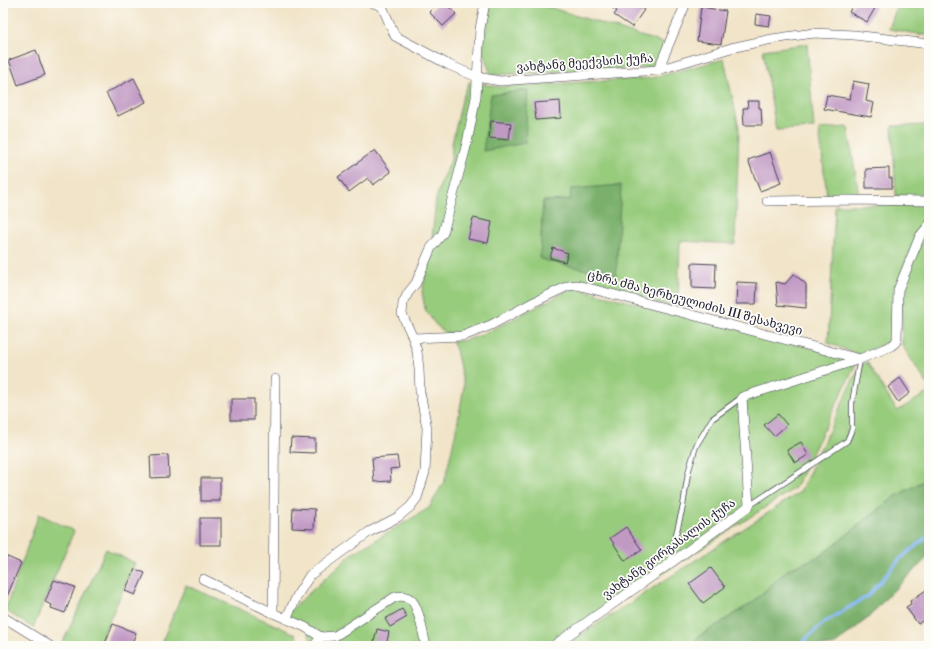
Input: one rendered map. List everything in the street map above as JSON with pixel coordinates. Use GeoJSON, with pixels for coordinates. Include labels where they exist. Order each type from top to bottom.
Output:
{"type":"FeatureCollection","features":[{"type":"Feature","properties":{"kind":"street","name":"ვახტანგ მეექვსის ქუჩა"},"geometry":{"type":"LineString","coordinates":[[373,3],[382,6],[395,36],[449,65],[477,77],[500,80],[658,70],[731,48],[772,39],[814,33],[854,35],[929,44]]}},
{"type":"Feature","properties":{"kind":"street"},"geometry":{"type":"LineString","coordinates":[[286,619],[298,594],[310,575],[369,532],[398,517],[410,507],[417,498],[425,472],[427,428],[420,392],[418,357],[413,338],[402,314],[403,302],[416,283],[432,248],[443,233],[467,143],[476,97],[480,29],[486,3]]}},
{"type":"Feature","properties":{"kind":"street"},"geometry":{"type":"LineString","coordinates":[[658,70],[686,3]]}},
{"type":"Feature","properties":{"kind":"street"},"geometry":{"type":"LineString","coordinates":[[767,201],[929,201]]}},
{"type":"Feature","properties":{"kind":"street"},"geometry":{"type":"LineString","coordinates":[[742,397],[860,359],[895,343],[897,340],[898,290],[920,236],[929,225]]}},
{"type":"Feature","properties":{"kind":"street","name":"ცხრა ძმა ხერხეულიძის III შესახვევი"},"geometry":{"type":"LineString","coordinates":[[413,338],[463,336],[491,325],[568,286],[577,285],[860,359]]}},
{"type":"Feature","properties":{"kind":"street"},"geometry":{"type":"LineString","coordinates":[[273,613],[274,379]]}},
{"type":"Feature","properties":{"kind":"street","name":"ვახტანგ გორგასალის ქუჩა"},"geometry":{"type":"LineString","coordinates":[[553,646],[668,566],[749,506],[742,397]]}},
{"type":"Feature","properties":{"kind":"street"},"geometry":{"type":"LineString","coordinates":[[203,579],[305,627],[321,637],[335,636],[395,597],[403,596],[416,604],[426,646]]}},
{"type":"Feature","properties":{"kind":"street"},"geometry":{"type":"LineString","coordinates":[[3,617],[37,643],[50,646]]}},
{"type":"Feature","properties":{"kind":"street"},"geometry":{"type":"LineString","coordinates":[[314,646],[321,637]]}},
{"type":"Feature","properties":{"kind":"lane"},"geometry":{"type":"LineString","coordinates":[[749,506],[847,441],[852,429],[852,403],[860,359]]}},
{"type":"Feature","properties":{"kind":"lane"},"geometry":{"type":"LineString","coordinates":[[668,566],[688,473],[696,446],[712,419],[742,397]]}},
{"type":"Feature","properties":{"kind":"green space"},"geometry":{"type":"Polygon","coordinates":[[[491,3],[536,3],[666,44],[656,67],[491,75],[482,50],[491,3]]]}},
{"type":"Feature","properties":{"kind":"green space"},"geometry":{"type":"Polygon","coordinates":[[[898,3],[929,3],[929,36],[889,29],[898,3]]]}},
{"type":"Feature","properties":{"kind":"green space"},"geometry":{"type":"Polygon","coordinates":[[[807,44],[814,128],[776,130],[763,50],[807,44]]]}},
{"type":"Feature","properties":{"kind":"green space"},"geometry":{"type":"Polygon","coordinates":[[[724,59],[739,128],[735,244],[680,241],[678,308],[576,282],[492,322],[463,333],[445,333],[435,324],[425,309],[422,292],[431,248],[436,199],[451,160],[452,144],[462,100],[469,82],[500,87],[652,78],[724,59]],[[570,200],[543,201],[540,259],[570,200]]]}},
{"type":"Feature","properties":{"kind":"green space"},"geometry":{"type":"Polygon","coordinates":[[[528,90],[525,143],[483,151],[491,95],[528,90]]]}},
{"type":"Feature","properties":{"kind":"green space"},"geometry":{"type":"Polygon","coordinates":[[[929,125],[929,197],[896,196],[892,126],[929,125]]]}},
{"type":"Feature","properties":{"kind":"green space"},"geometry":{"type":"Polygon","coordinates":[[[848,127],[859,196],[827,196],[819,129],[848,127]]]}},
{"type":"Feature","properties":{"kind":"green space"},"geometry":{"type":"Polygon","coordinates":[[[621,185],[616,277],[540,259],[543,201],[570,200],[571,189],[621,185]]]}},
{"type":"Feature","properties":{"kind":"green space"},"geometry":{"type":"Polygon","coordinates":[[[835,205],[929,205],[929,220],[918,233],[895,288],[892,340],[860,355],[828,343],[835,205]]]}},
{"type":"Feature","properties":{"kind":"green space"},"geometry":{"type":"Polygon","coordinates":[[[929,230],[929,387],[902,345],[902,291],[923,238],[929,230]]]}},
{"type":"Feature","properties":{"kind":"green space"},"geometry":{"type":"Polygon","coordinates":[[[576,288],[858,360],[795,488],[551,646],[309,646],[310,639],[308,630],[283,617],[352,554],[429,508],[445,480],[464,386],[456,350],[452,341],[463,341],[482,335],[569,290],[576,288]]]}},
{"type":"Feature","properties":{"kind":"green space"},"geometry":{"type":"Polygon","coordinates":[[[867,362],[897,411],[929,392],[929,478],[896,496],[820,556],[787,570],[752,603],[698,637],[692,646],[564,646],[800,492],[854,378],[862,365],[867,362]]]}},
{"type":"Feature","properties":{"kind":"green space"},"geometry":{"type":"Polygon","coordinates":[[[929,478],[929,556],[868,618],[833,646],[692,646],[698,637],[752,603],[787,570],[820,556],[896,496],[929,478]]]}},
{"type":"Feature","properties":{"kind":"green space"},"geometry":{"type":"Polygon","coordinates":[[[39,514],[74,531],[33,628],[5,610],[39,514]]]}},
{"type":"Feature","properties":{"kind":"green space"},"geometry":{"type":"Polygon","coordinates":[[[106,549],[135,563],[98,646],[66,646],[62,644],[106,549]]]}},
{"type":"Feature","properties":{"kind":"green space"},"geometry":{"type":"Polygon","coordinates":[[[186,585],[295,634],[300,646],[160,646],[186,585]]]}},
{"type":"Feature","properties":{"kind":"building"},"geometry":{"type":"Polygon","coordinates":[[[438,3],[445,3],[456,14],[443,26],[429,12],[438,3]]]}},
{"type":"Feature","properties":{"kind":"building"},"geometry":{"type":"Polygon","coordinates":[[[604,3],[633,3],[644,10],[632,27],[614,15],[617,11],[604,3]]]}},
{"type":"Feature","properties":{"kind":"building"},"geometry":{"type":"Polygon","coordinates":[[[854,3],[878,3],[867,22],[849,12],[854,3]]]}},
{"type":"Feature","properties":{"kind":"building"},"geometry":{"type":"Polygon","coordinates":[[[701,7],[726,11],[721,44],[697,41],[701,7]]]}},
{"type":"Feature","properties":{"kind":"building"},"geometry":{"type":"Polygon","coordinates":[[[756,14],[771,16],[769,26],[755,24],[756,14]]]}},
{"type":"Feature","properties":{"kind":"building"},"geometry":{"type":"Polygon","coordinates":[[[36,50],[45,75],[18,85],[9,60],[36,50]]]}},
{"type":"Feature","properties":{"kind":"building"},"geometry":{"type":"Polygon","coordinates":[[[134,78],[146,102],[118,116],[106,93],[134,78]]]}},
{"type":"Feature","properties":{"kind":"building"},"geometry":{"type":"Polygon","coordinates":[[[853,81],[869,84],[866,101],[874,103],[871,117],[824,109],[827,95],[850,99],[853,81]]]}},
{"type":"Feature","properties":{"kind":"building"},"geometry":{"type":"Polygon","coordinates":[[[560,101],[561,118],[536,120],[534,103],[560,101]]]}},
{"type":"Feature","properties":{"kind":"building"},"geometry":{"type":"Polygon","coordinates":[[[747,101],[759,101],[762,125],[744,125],[743,108],[748,108],[747,101]]]}},
{"type":"Feature","properties":{"kind":"building"},"geometry":{"type":"Polygon","coordinates":[[[491,121],[511,123],[509,140],[489,138],[491,121]]]}},
{"type":"Feature","properties":{"kind":"building"},"geometry":{"type":"Polygon","coordinates":[[[375,150],[391,172],[373,185],[368,178],[349,192],[338,177],[375,150]]]}},
{"type":"Feature","properties":{"kind":"building"},"geometry":{"type":"Polygon","coordinates":[[[770,152],[781,183],[760,191],[748,160],[770,152]]]}},
{"type":"Feature","properties":{"kind":"building"},"geometry":{"type":"Polygon","coordinates":[[[889,168],[889,178],[892,178],[892,188],[866,188],[866,169],[889,168]]]}},
{"type":"Feature","properties":{"kind":"building"},"geometry":{"type":"Polygon","coordinates":[[[473,218],[492,222],[488,243],[468,239],[473,218]]]}},
{"type":"Feature","properties":{"kind":"building"},"geometry":{"type":"Polygon","coordinates":[[[553,248],[568,253],[565,262],[550,258],[553,248]]]}},
{"type":"Feature","properties":{"kind":"building"},"geometry":{"type":"Polygon","coordinates":[[[692,263],[716,264],[715,289],[692,288],[692,263]]]}},
{"type":"Feature","properties":{"kind":"building"},"geometry":{"type":"Polygon","coordinates":[[[794,274],[806,284],[806,308],[778,305],[776,282],[785,284],[794,274]]]}},
{"type":"Feature","properties":{"kind":"building"},"geometry":{"type":"Polygon","coordinates":[[[737,282],[757,283],[756,304],[736,304],[737,282]]]}},
{"type":"Feature","properties":{"kind":"building"},"geometry":{"type":"Polygon","coordinates":[[[900,378],[910,393],[898,402],[888,387],[900,378]]]}},
{"type":"Feature","properties":{"kind":"building"},"geometry":{"type":"Polygon","coordinates":[[[231,399],[254,399],[254,420],[231,420],[231,399]]]}},
{"type":"Feature","properties":{"kind":"building"},"geometry":{"type":"Polygon","coordinates":[[[778,414],[787,425],[774,436],[764,425],[778,414]]]}},
{"type":"Feature","properties":{"kind":"building"},"geometry":{"type":"Polygon","coordinates":[[[291,438],[315,439],[315,453],[290,452],[291,438]]]}},
{"type":"Feature","properties":{"kind":"building"},"geometry":{"type":"Polygon","coordinates":[[[801,442],[808,455],[795,463],[787,450],[801,442]]]}},
{"type":"Feature","properties":{"kind":"building"},"geometry":{"type":"Polygon","coordinates":[[[168,455],[169,477],[151,478],[150,456],[168,455]]]}},
{"type":"Feature","properties":{"kind":"building"},"geometry":{"type":"Polygon","coordinates":[[[397,456],[399,468],[390,469],[391,481],[374,482],[372,458],[397,456]]]}},
{"type":"Feature","properties":{"kind":"building"},"geometry":{"type":"Polygon","coordinates":[[[201,478],[220,478],[220,501],[201,501],[201,478]]]}},
{"type":"Feature","properties":{"kind":"building"},"geometry":{"type":"Polygon","coordinates":[[[293,508],[315,509],[314,529],[292,528],[293,508]]]}},
{"type":"Feature","properties":{"kind":"building"},"geometry":{"type":"Polygon","coordinates":[[[200,518],[221,518],[221,545],[200,545],[200,518]]]}},
{"type":"Feature","properties":{"kind":"building"},"geometry":{"type":"Polygon","coordinates":[[[626,527],[642,550],[625,561],[610,538],[626,527]]]}},
{"type":"Feature","properties":{"kind":"building"},"geometry":{"type":"Polygon","coordinates":[[[3,555],[21,563],[3,606],[3,555]]]}},
{"type":"Feature","properties":{"kind":"building"},"geometry":{"type":"Polygon","coordinates":[[[711,568],[725,587],[703,603],[689,584],[711,568]]]}},
{"type":"Feature","properties":{"kind":"building"},"geometry":{"type":"Polygon","coordinates":[[[135,569],[145,573],[135,595],[125,591],[135,569]]]}},
{"type":"Feature","properties":{"kind":"building"},"geometry":{"type":"Polygon","coordinates":[[[54,580],[75,587],[65,613],[51,608],[52,605],[45,602],[54,580]]]}},
{"type":"Feature","properties":{"kind":"building"},"geometry":{"type":"Polygon","coordinates":[[[926,590],[929,595],[929,616],[918,624],[906,607],[911,604],[910,601],[926,590]]]}},
{"type":"Feature","properties":{"kind":"building"},"geometry":{"type":"Polygon","coordinates":[[[402,609],[407,617],[390,627],[385,619],[402,609]]]}},
{"type":"Feature","properties":{"kind":"building"},"geometry":{"type":"Polygon","coordinates":[[[113,624],[136,633],[131,646],[104,646],[113,624]]]}},
{"type":"Feature","properties":{"kind":"building"},"geometry":{"type":"Polygon","coordinates":[[[377,629],[389,632],[386,646],[373,646],[377,629]]]}},
{"type":"Feature","properties":{"kind":"waterway"},"geometry":{"type":"LineString","coordinates":[[798,646],[825,622],[868,596],[899,560],[929,535]]}}]}
